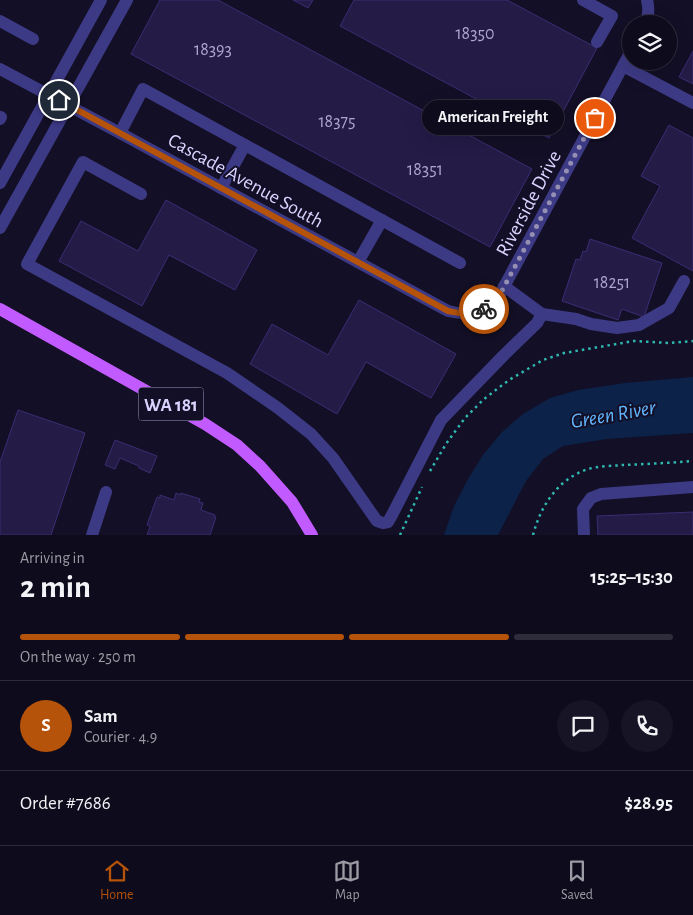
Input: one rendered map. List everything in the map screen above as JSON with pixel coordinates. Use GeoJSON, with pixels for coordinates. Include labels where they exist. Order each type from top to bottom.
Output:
{"type":"FeatureCollection","features":[{"type":"Feature","properties":{"kind":"main road","name":"WA 181"},"geometry":{"type":"LineString","coordinates":[[0,309],[206,424],[237,445],[260,466],[292,502],[312,535]]}},
{"type":"Feature","properties":{"kind":"street"},"geometry":{"type":"LineString","coordinates":[[0,182],[101,0]]}},
{"type":"Feature","properties":{"kind":"street"},"geometry":{"type":"LineString","coordinates":[[0,228],[126,0]]}},
{"type":"Feature","properties":{"kind":"street"},"geometry":{"type":"LineString","coordinates":[[586,1],[612,16],[597,42]]}},
{"type":"Feature","properties":{"kind":"street"},"geometry":{"type":"LineString","coordinates":[[648,15],[650,2]]}},
{"type":"Feature","properties":{"kind":"street"},"geometry":{"type":"LineString","coordinates":[[0,22],[33,39]]}},
{"type":"Feature","properties":{"kind":"street","name":"Riverside Drive"},"geometry":{"type":"LineString","coordinates":[[476,312],[486,308],[498,298],[622,68]]}},
{"type":"Feature","properties":{"kind":"street","name":"Cascade Avenue South"},"geometry":{"type":"LineString","coordinates":[[0,69],[448,311],[463,314],[476,312]]}},
{"type":"Feature","properties":{"kind":"street"},"geometry":{"type":"LineString","coordinates":[[631,70],[693,103]]}},
{"type":"Feature","properties":{"kind":"street"},"geometry":{"type":"LineString","coordinates":[[120,133],[143,89],[460,263]]}},
{"type":"Feature","properties":{"kind":"street"},"geometry":{"type":"LineString","coordinates":[[221,188],[245,145]]}},
{"type":"Feature","properties":{"kind":"street"},"geometry":{"type":"LineString","coordinates":[[141,194],[83,162],[27,264],[220,370],[278,408],[311,434],[333,458],[377,521],[383,523],[388,522],[392,515],[441,420],[537,324],[542,314]]}},
{"type":"Feature","properties":{"kind":"street"},"geometry":{"type":"LineString","coordinates":[[358,262],[382,220]]}},
{"type":"Feature","properties":{"kind":"street"},"geometry":{"type":"LineString","coordinates":[[504,286],[542,314],[617,328],[639,325],[669,308],[684,282]]}},
{"type":"Feature","properties":{"kind":"street"},"geometry":{"type":"LineString","coordinates":[[584,535],[583,509],[591,498],[601,494],[693,487]]}},
{"type":"Feature","properties":{"kind":"street"},"geometry":{"type":"LineString","coordinates":[[92,535],[106,492]]}},
{"type":"Feature","properties":{"kind":"path"},"geometry":{"type":"LineString","coordinates":[[426,478],[446,444],[465,418],[484,399],[509,380],[543,360],[564,353],[634,341],[669,343],[693,341]]}},
{"type":"Feature","properties":{"kind":"path"},"geometry":{"type":"LineString","coordinates":[[534,535],[536,523],[554,492],[567,480],[589,469],[608,466],[693,461]]}},
{"type":"Feature","properties":{"kind":"path"},"geometry":{"type":"LineString","coordinates":[[400,535],[422,487]]}},
{"type":"Feature","properties":{"kind":"water","name":"Green River"},"geometry":{"type":"Polygon","coordinates":[[[693,377],[693,433],[607,439],[563,446],[543,459],[526,481],[498,535],[444,535],[454,506],[483,455],[502,432],[523,414],[550,398],[578,390],[625,383],[693,377]]]}},
{"type":"Feature","properties":{"kind":"building"},"geometry":{"type":"Polygon","coordinates":[[[160,0],[218,0],[532,169],[490,247],[131,54],[160,0]]]}},
{"type":"Feature","properties":{"kind":"building"},"geometry":{"type":"Polygon","coordinates":[[[293,0],[313,0],[308,8],[293,0]]]}},
{"type":"Feature","properties":{"kind":"building"},"geometry":{"type":"Polygon","coordinates":[[[354,0],[507,0],[597,48],[549,138],[340,26],[354,0]]]}},
{"type":"Feature","properties":{"kind":"building"},"geometry":{"type":"Polygon","coordinates":[[[693,51],[693,84],[679,77],[693,51]]]}},
{"type":"Feature","properties":{"kind":"building"},"geometry":{"type":"Polygon","coordinates":[[[669,125],[693,138],[693,271],[632,238],[660,186],[641,176],[669,125]]]}},
{"type":"Feature","properties":{"kind":"building"},"geometry":{"type":"Polygon","coordinates":[[[166,200],[257,250],[235,290],[169,255],[142,306],[59,261],[81,221],[138,251],[166,200]]]}},
{"type":"Feature","properties":{"kind":"building"},"geometry":{"type":"Polygon","coordinates":[[[590,239],[662,263],[644,317],[622,309],[618,320],[562,301],[576,259],[580,260],[583,251],[586,252],[590,239]]]}},
{"type":"Feature","properties":{"kind":"building"},"geometry":{"type":"Polygon","coordinates":[[[359,300],[456,354],[431,398],[366,362],[337,414],[250,364],[272,324],[328,355],[359,300]]]}},
{"type":"Feature","properties":{"kind":"building"},"geometry":{"type":"Polygon","coordinates":[[[18,410],[85,433],[51,535],[0,535],[0,462],[18,410]]]}},
{"type":"Feature","properties":{"kind":"building"},"geometry":{"type":"Polygon","coordinates":[[[115,440],[157,456],[150,473],[120,458],[115,469],[105,465],[115,440]]]}},
{"type":"Feature","properties":{"kind":"building"},"geometry":{"type":"Polygon","coordinates":[[[176,493],[200,499],[199,502],[203,503],[201,510],[215,515],[210,535],[147,535],[150,526],[147,525],[157,497],[160,498],[160,495],[174,500],[176,493]]]}},
{"type":"Feature","properties":{"kind":"building"},"geometry":{"type":"Polygon","coordinates":[[[693,512],[693,535],[598,535],[597,516],[693,512]]]}},
{"type":"Feature","properties":{"kind":"way so far"},"geometry":{"type":"LineString","coordinates":[[484,309],[498,298],[595,118]]}},
{"type":"Feature","properties":{"kind":"place","name":"American Freight"},"geometry":{"type":"Point","coordinates":[595,118]}},
{"type":"Feature","properties":{"kind":"route"},"geometry":{"type":"LineString","coordinates":[[59,100],[448,311],[463,314],[484,309]]}}]}
